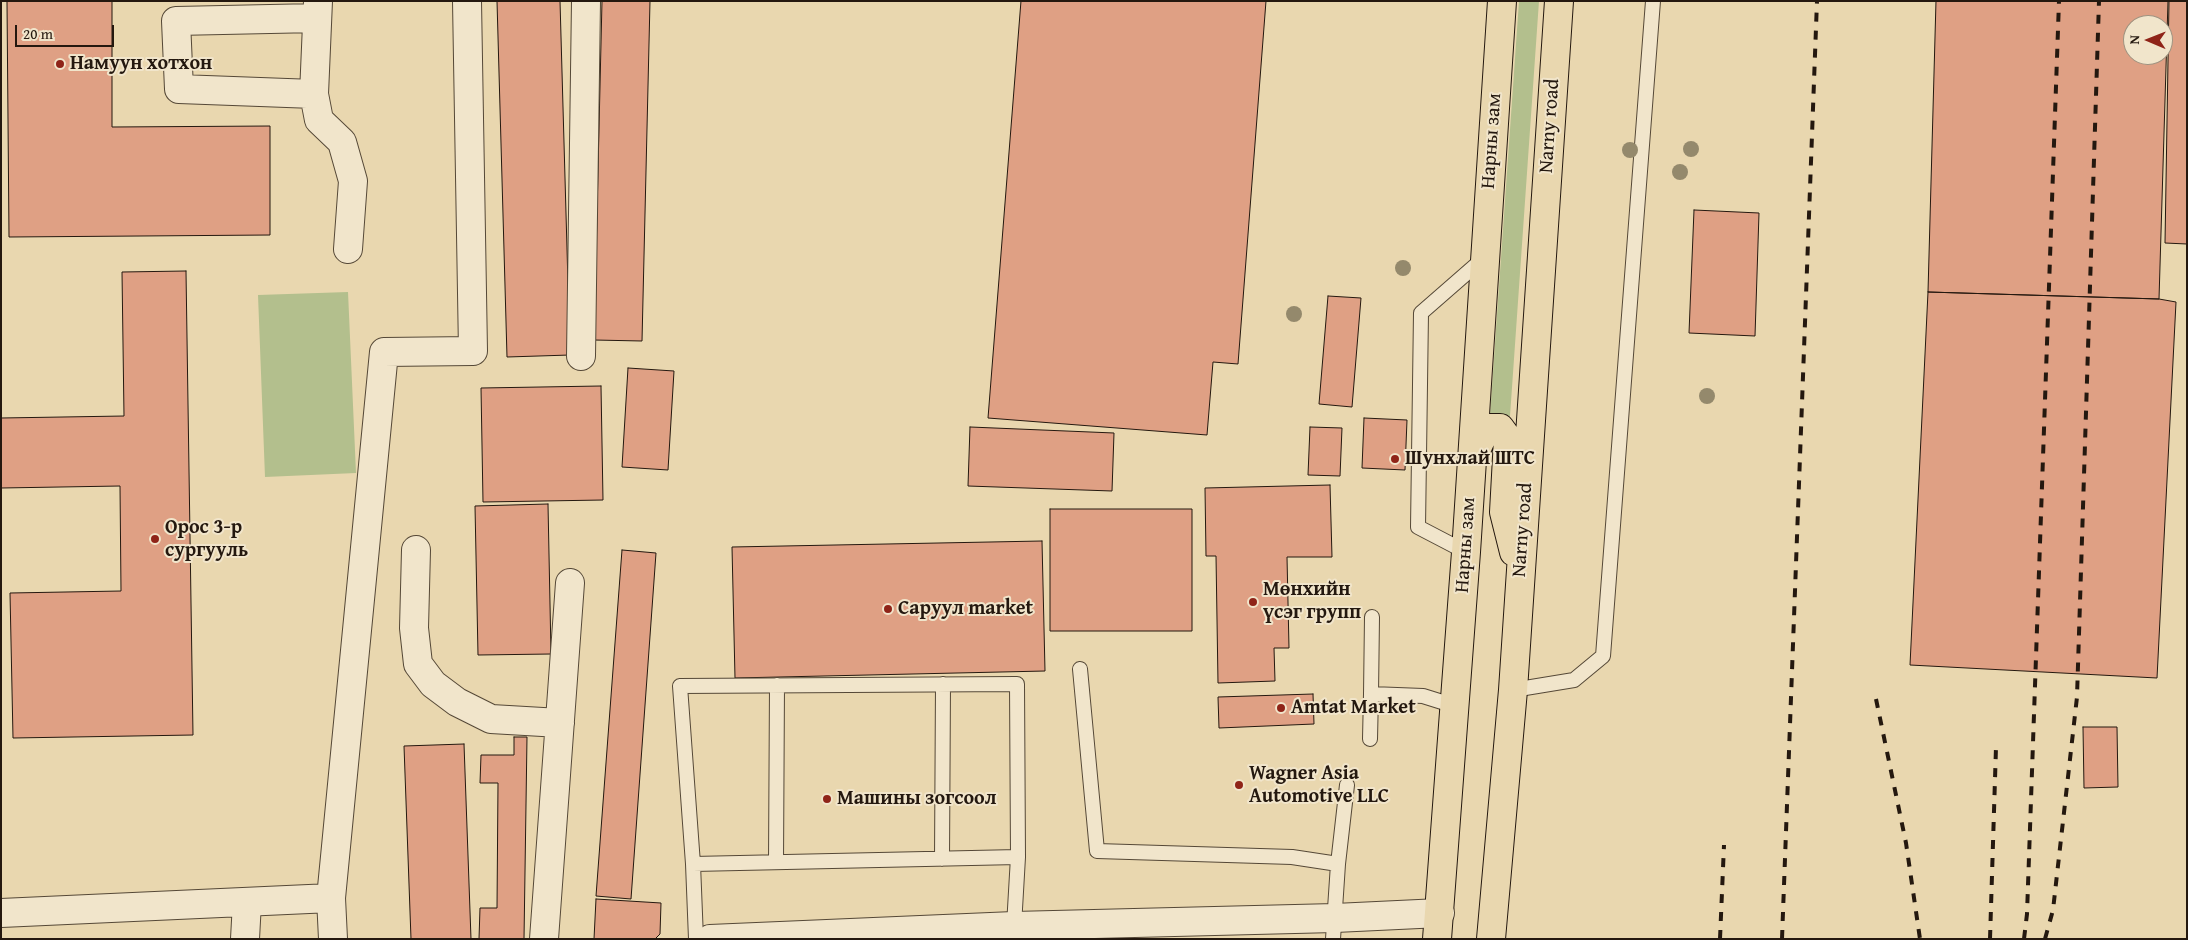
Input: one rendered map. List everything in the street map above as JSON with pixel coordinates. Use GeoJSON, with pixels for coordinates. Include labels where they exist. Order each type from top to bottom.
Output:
{"type":"FeatureCollection","features":[{"type":"Feature","properties":{"kind":"main road","name":"Нарны зам"},"geometry":{"type":"LineString","coordinates":[[1438,926],[1466,552],[1502,1]]}},
{"type":"Feature","properties":{"kind":"main road","name":"Narny road"},"geometry":{"type":"LineString","coordinates":[[1491,939],[1513,690],[1559,1]]}},
{"type":"Feature","properties":{"kind":"main road"},"geometry":{"type":"LineString","coordinates":[[1472,460],[1488,428],[1500,428],[1508,439],[1504,512],[1520,578]]}},
{"type":"Feature","properties":{"kind":"street"},"geometry":{"type":"LineString","coordinates":[[333,939],[331,898],[384,352],[473,351],[467,1]]}},
{"type":"Feature","properties":{"kind":"street"},"geometry":{"type":"LineString","coordinates":[[582,356],[586,1]]}},
{"type":"Feature","properties":{"kind":"street"},"geometry":{"type":"LineString","coordinates":[[314,94],[179,89],[176,21],[317,10],[314,94],[320,120],[342,142],[353,181],[348,249]]}},
{"type":"Feature","properties":{"kind":"street"},"geometry":{"type":"LineString","coordinates":[[416,550],[414,628],[418,664],[433,684],[457,702],[491,719],[560,723]]}},
{"type":"Feature","properties":{"kind":"street"},"geometry":{"type":"LineString","coordinates":[[544,939],[570,583]]}},
{"type":"Feature","properties":{"kind":"street"},"geometry":{"type":"LineString","coordinates":[[1,913],[331,898]]}},
{"type":"Feature","properties":{"kind":"street"},"geometry":{"type":"LineString","coordinates":[[245,939],[247,902]]}},
{"type":"Feature","properties":{"kind":"street"},"geometry":{"type":"LineString","coordinates":[[710,939],[1014,926],[1334,928],[1438,926]]}},
{"type":"Feature","properties":{"kind":"lane"},"geometry":{"type":"LineString","coordinates":[[1513,690],[1574,680],[1603,656],[1653,1]]}},
{"type":"Feature","properties":{"kind":"lane"},"geometry":{"type":"LineString","coordinates":[[1466,552],[1418,527],[1422,313],[1484,258]]}},
{"type":"Feature","properties":{"kind":"lane"},"geometry":{"type":"LineString","coordinates":[[1370,739],[1372,617]]}},
{"type":"Feature","properties":{"kind":"lane"},"geometry":{"type":"LineString","coordinates":[[1080,669],[1097,851],[1292,857],[1338,864]]}},
{"type":"Feature","properties":{"kind":"lane"},"geometry":{"type":"LineString","coordinates":[[942,859],[943,684]]}},
{"type":"Feature","properties":{"kind":"lane"},"geometry":{"type":"LineString","coordinates":[[696,939],[693,864],[680,686],[1017,684],[1018,857],[1014,926]]}},
{"type":"Feature","properties":{"kind":"lane"},"geometry":{"type":"LineString","coordinates":[[776,862],[777,685]]}},
{"type":"Feature","properties":{"kind":"lane"},"geometry":{"type":"LineString","coordinates":[[1371,694],[1422,696],[1455,706]]}},
{"type":"Feature","properties":{"kind":"lane"},"geometry":{"type":"LineString","coordinates":[[1334,928],[1338,864],[1347,785]]}},
{"type":"Feature","properties":{"kind":"lane"},"geometry":{"type":"LineString","coordinates":[[693,864],[1018,857]]}},
{"type":"Feature","properties":{"kind":"green space"},"geometry":{"type":"Polygon","coordinates":[[[1519,1],[1539,1],[1510,416],[1490,415],[1519,1]]]}},
{"type":"Feature","properties":{"kind":"green space"},"geometry":{"type":"Polygon","coordinates":[[[348,292],[356,473],[265,477],[258,295],[348,292]]]}},
{"type":"Feature","properties":{"kind":"building","name":"Намуун хотхон"},"geometry":{"type":"Polygon","coordinates":[[[7,1],[112,1],[112,127],[270,126],[270,235],[9,237],[7,1]]]}},
{"type":"Feature","properties":{"kind":"building"},"geometry":{"type":"Polygon","coordinates":[[[497,1],[560,1],[570,355],[507,357],[497,1]]]}},
{"type":"Feature","properties":{"kind":"building"},"geometry":{"type":"Polygon","coordinates":[[[602,1],[650,1],[642,341],[594,340],[602,1]]]}},
{"type":"Feature","properties":{"kind":"building"},"geometry":{"type":"Polygon","coordinates":[[[1021,1],[1266,1],[1238,364],[1213,362],[1207,435],[988,418],[1021,1]]]}},
{"type":"Feature","properties":{"kind":"building"},"geometry":{"type":"Polygon","coordinates":[[[1936,1],[2168,1],[2168,15],[2123,15],[2123,65],[2166,65],[2159,299],[1928,292],[1936,1]]]}},
{"type":"Feature","properties":{"kind":"building"},"geometry":{"type":"Polygon","coordinates":[[[2169,1],[2187,1],[2187,244],[2165,243],[2168,65],[2173,65],[2173,15],[2169,15],[2169,1]]]}},
{"type":"Feature","properties":{"kind":"building"},"geometry":{"type":"Polygon","coordinates":[[[1694,210],[1759,213],[1755,336],[1689,333],[1694,210]]]}},
{"type":"Feature","properties":{"kind":"building","name":"Орос 3-р сургууль"},"geometry":{"type":"Polygon","coordinates":[[[186,271],[193,735],[13,738],[10,593],[121,591],[120,486],[1,488],[1,418],[124,416],[122,272],[186,271]]]}},
{"type":"Feature","properties":{"kind":"building"},"geometry":{"type":"Polygon","coordinates":[[[1928,292],[2159,299],[2176,302],[2157,678],[1910,665],[1928,292]]]}},
{"type":"Feature","properties":{"kind":"building"},"geometry":{"type":"Polygon","coordinates":[[[1328,296],[1361,298],[1352,407],[1319,404],[1328,296]]]}},
{"type":"Feature","properties":{"kind":"building"},"geometry":{"type":"Polygon","coordinates":[[[628,368],[674,371],[668,470],[622,467],[628,368]]]}},
{"type":"Feature","properties":{"kind":"building"},"geometry":{"type":"Polygon","coordinates":[[[601,386],[603,500],[483,502],[481,388],[601,386]]]}},
{"type":"Feature","properties":{"kind":"building"},"geometry":{"type":"Polygon","coordinates":[[[1364,418],[1407,420],[1405,470],[1362,468],[1364,418]]]}},
{"type":"Feature","properties":{"kind":"building"},"geometry":{"type":"Polygon","coordinates":[[[970,427],[1114,433],[1112,491],[968,486],[970,427]]]}},
{"type":"Feature","properties":{"kind":"building"},"geometry":{"type":"Polygon","coordinates":[[[1310,427],[1342,428],[1340,476],[1308,475],[1310,427]]]}},
{"type":"Feature","properties":{"kind":"building","name":"Мөнхийн үсэг групп"},"geometry":{"type":"Polygon","coordinates":[[[1330,485],[1332,557],[1287,557],[1289,648],[1274,648],[1275,681],[1218,683],[1216,556],[1206,556],[1205,488],[1330,485]]]}},
{"type":"Feature","properties":{"kind":"building"},"geometry":{"type":"Polygon","coordinates":[[[548,504],[551,654],[478,655],[475,506],[548,504]]]}},
{"type":"Feature","properties":{"kind":"building"},"geometry":{"type":"Polygon","coordinates":[[[1050,509],[1192,509],[1192,631],[1050,631],[1050,509]]]}},
{"type":"Feature","properties":{"kind":"building","name":"Саруул market"},"geometry":{"type":"Polygon","coordinates":[[[1042,541],[1045,671],[735,678],[732,547],[1042,541]]]}},
{"type":"Feature","properties":{"kind":"building"},"geometry":{"type":"Polygon","coordinates":[[[622,550],[656,553],[631,899],[596,896],[622,550]]]}},
{"type":"Feature","properties":{"kind":"building"},"geometry":{"type":"Polygon","coordinates":[[[1313,694],[1314,724],[1219,728],[1218,697],[1313,694]]]}},
{"type":"Feature","properties":{"kind":"building"},"geometry":{"type":"Polygon","coordinates":[[[2083,727],[2117,727],[2118,787],[2084,788],[2083,727]]]}},
{"type":"Feature","properties":{"kind":"building"},"geometry":{"type":"Polygon","coordinates":[[[514,737],[527,737],[524,939],[479,939],[480,908],[497,908],[498,783],[480,783],[481,755],[514,755],[514,737]]]}},
{"type":"Feature","properties":{"kind":"building"},"geometry":{"type":"Polygon","coordinates":[[[464,744],[471,939],[411,939],[404,746],[464,744]]]}},
{"type":"Feature","properties":{"kind":"building"},"geometry":{"type":"Polygon","coordinates":[[[596,899],[661,903],[660,934],[655,939],[594,939],[596,899]]]}},
{"type":"Feature","properties":{"kind":"railway"},"geometry":{"type":"LineString","coordinates":[[1782,939],[1817,1]]}},
{"type":"Feature","properties":{"kind":"railway"},"geometry":{"type":"LineString","coordinates":[[2024,939],[2027,914],[2059,1]]}},
{"type":"Feature","properties":{"kind":"railway"},"geometry":{"type":"LineString","coordinates":[[2045,939],[2053,910],[2077,697],[2099,1]]}},
{"type":"Feature","properties":{"kind":"railway"},"geometry":{"type":"LineString","coordinates":[[1876,699],[1906,843],[1920,939]]}},
{"type":"Feature","properties":{"kind":"railway"},"geometry":{"type":"LineString","coordinates":[[1990,939],[1996,747]]}},
{"type":"Feature","properties":{"kind":"railway"},"geometry":{"type":"LineString","coordinates":[[1720,939],[1724,845]]}},
{"type":"Feature","properties":{"kind":"place","name":"Намуун хотхон"},"geometry":{"type":"Point","coordinates":[60,64]}},
{"type":"Feature","properties":{"kind":"place","name":"Шунхлай ШТС"},"geometry":{"type":"Point","coordinates":[1395,459]}},
{"type":"Feature","properties":{"kind":"place","name":"Орос 3-р сургууль"},"geometry":{"type":"Point","coordinates":[155,539]}},
{"type":"Feature","properties":{"kind":"place","name":"Мөнхийн үсэг групп"},"geometry":{"type":"Point","coordinates":[1253,602]}},
{"type":"Feature","properties":{"kind":"place","name":"Саруул market"},"geometry":{"type":"Point","coordinates":[888,609]}},
{"type":"Feature","properties":{"kind":"place","name":"Amtat Market"},"geometry":{"type":"Point","coordinates":[1281,708]}},
{"type":"Feature","properties":{"kind":"place","name":"Wagner Asia Automotive LLC"},"geometry":{"type":"Point","coordinates":[1239,785]}},
{"type":"Feature","properties":{"kind":"place","name":"Машины зогсоол"},"geometry":{"type":"Point","coordinates":[827,799]}}]}
